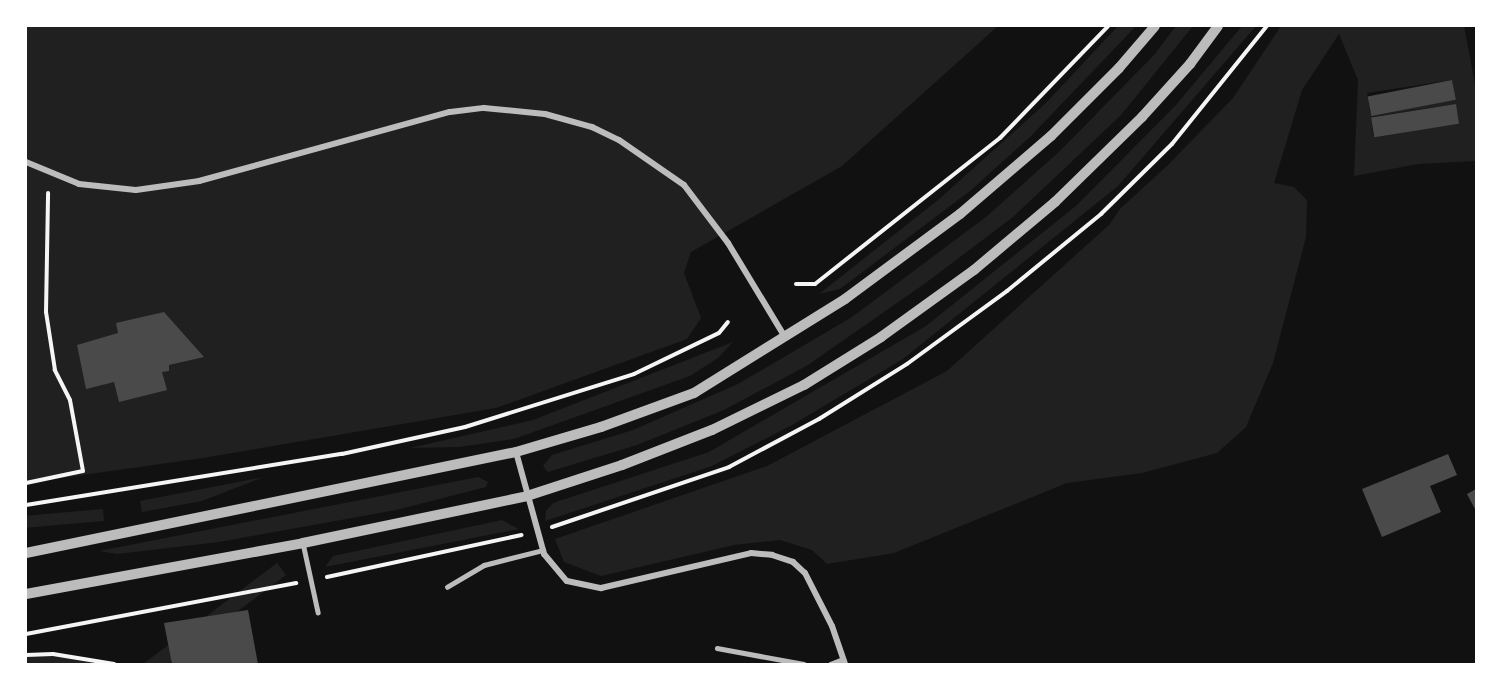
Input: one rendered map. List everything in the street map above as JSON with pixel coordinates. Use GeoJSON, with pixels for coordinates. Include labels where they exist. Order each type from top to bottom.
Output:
{"type":"FeatureCollection","features":[{"type":"Feature","properties":{"kind":"street"},"geometry":{"type":"LineString","coordinates":[[26,553],[516,452],[602,427],[694,393],[846,299],[960,214],[1051,136],[1119,68],[1155,26]]}},
{"type":"Feature","properties":{"kind":"street"},"geometry":{"type":"LineString","coordinates":[[26,594],[303,543],[526,496],[622,465],[712,430],[804,385],[881,337],[974,270],[1055,202],[1142,117],[1190,64],[1218,26]]}},
{"type":"Feature","properties":{"kind":"street"},"geometry":{"type":"LineString","coordinates":[[26,162],[79,184],[136,190],[209,178],[450,112],[484,108],[545,114],[592,127],[619,140],[684,185],[728,243],[785,337]]}},
{"type":"Feature","properties":{"kind":"street"},"geometry":{"type":"LineString","coordinates":[[516,452],[526,496],[543,550],[556,571],[567,581],[591,587],[751,553],[793,562],[814,588],[844,662]]}},
{"type":"Feature","properties":{"kind":"lane"},"geometry":{"type":"LineString","coordinates":[[303,543],[318,612]]}},
{"type":"Feature","properties":{"kind":"lane"},"geometry":{"type":"LineString","coordinates":[[447,586],[484,565],[543,550]]}},
{"type":"Feature","properties":{"kind":"lane"},"geometry":{"type":"LineString","coordinates":[[717,648],[804,664]]}},
{"type":"Feature","properties":{"kind":"lane"},"geometry":{"type":"LineString","coordinates":[[830,664],[844,662]]}},
{"type":"Feature","properties":{"kind":"path"},"geometry":{"type":"LineString","coordinates":[[796,284],[814,284],[1000,138],[1108,26]]}},
{"type":"Feature","properties":{"kind":"path"},"geometry":{"type":"LineString","coordinates":[[26,483],[83,471],[70,400],[55,370],[46,312],[48,193]]}},
{"type":"Feature","properties":{"kind":"path"},"geometry":{"type":"LineString","coordinates":[[26,505],[342,454],[465,427],[634,374],[718,333],[728,322]]}},
{"type":"Feature","properties":{"kind":"path"},"geometry":{"type":"LineString","coordinates":[[26,655],[53,654],[114,664]]}},
{"type":"Feature","properties":{"kind":"shaded area"},"geometry":{"type":"Polygon","coordinates":[[[26,26],[998,26],[842,166],[691,252],[684,273],[701,318],[687,339],[496,408],[203,458],[26,483],[26,26]]]}},
{"type":"Feature","properties":{"kind":"shaded area"},"geometry":{"type":"Polygon","coordinates":[[[1118,26],[1136,26],[1031,136],[970,191],[840,289],[819,294],[938,200],[1046,103],[1118,26]]]}},
{"type":"Feature","properties":{"kind":"shaded area"},"geometry":{"type":"Polygon","coordinates":[[[1176,26],[1193,26],[1121,115],[1013,217],[927,282],[808,365],[724,410],[637,445],[548,472],[543,466],[552,455],[633,430],[738,384],[852,317],[986,217],[1061,150],[1154,55],[1176,26]]]}},
{"type":"Feature","properties":{"kind":"shaded area"},"geometry":{"type":"Polygon","coordinates":[[[1242,26],[1256,26],[1118,186],[903,359],[792,425],[712,466],[545,521],[546,511],[553,503],[709,452],[926,326],[1077,205],[1176,105],[1242,26]]]}},
{"type":"Feature","properties":{"kind":"shaded area"},"geometry":{"type":"Polygon","coordinates":[[[1281,26],[1464,26],[1476,89],[1476,161],[1418,164],[1354,176],[1358,80],[1339,34],[1302,90],[1274,183],[1294,187],[1307,200],[1306,237],[1273,363],[1246,427],[1217,453],[1142,473],[1067,483],[894,553],[827,564],[812,550],[780,540],[734,545],[601,576],[564,562],[555,539],[767,466],[947,371],[1109,225],[1120,209],[1168,165],[1233,98],[1281,26]],[[1452,80],[1367,93],[1370,112],[1455,100],[1452,80]],[[1456,104],[1371,117],[1373,136],[1459,124],[1456,104]]]}},
{"type":"Feature","properties":{"kind":"shaded area"},"geometry":{"type":"Polygon","coordinates":[[[733,342],[718,358],[690,376],[514,439],[459,447],[410,448],[533,420],[733,342]]]}},
{"type":"Feature","properties":{"kind":"shaded area"},"geometry":{"type":"Polygon","coordinates":[[[264,477],[202,501],[142,512],[140,501],[264,477]]]}},
{"type":"Feature","properties":{"kind":"shaded area"},"geometry":{"type":"Polygon","coordinates":[[[478,477],[488,482],[486,487],[396,510],[219,542],[117,554],[99,551],[478,477]]]}},
{"type":"Feature","properties":{"kind":"shaded area"},"geometry":{"type":"Polygon","coordinates":[[[103,509],[104,521],[26,528],[26,516],[103,509]]]}},
{"type":"Feature","properties":{"kind":"shaded area"},"geometry":{"type":"Polygon","coordinates":[[[502,520],[519,529],[325,567],[333,556],[502,520]]]}},
{"type":"Feature","properties":{"kind":"shaded area"},"geometry":{"type":"Polygon","coordinates":[[[277,563],[286,575],[168,664],[143,664],[277,563]]]}},
{"type":"Feature","properties":{"kind":"shaded area"},"geometry":{"type":"Polygon","coordinates":[[[53,654],[114,664],[26,664],[26,655],[53,654]]]}},
{"type":"Feature","properties":{"kind":"building"},"geometry":{"type":"Polygon","coordinates":[[[1452,80],[1456,100],[1371,116],[1368,96],[1452,80]]]}},
{"type":"Feature","properties":{"kind":"building"},"geometry":{"type":"Polygon","coordinates":[[[1456,104],[1459,124],[1374,137],[1371,117],[1456,104]]]}},
{"type":"Feature","properties":{"kind":"building"},"geometry":{"type":"Polygon","coordinates":[[[164,312],[204,357],[169,365],[169,371],[162,372],[167,390],[119,402],[114,382],[86,389],[77,345],[118,333],[116,323],[164,312]]]}},
{"type":"Feature","properties":{"kind":"building"},"geometry":{"type":"Polygon","coordinates":[[[1448,454],[1457,475],[1430,486],[1441,512],[1382,537],[1362,489],[1448,454]]]}},
{"type":"Feature","properties":{"kind":"building"},"geometry":{"type":"Polygon","coordinates":[[[1476,489],[1476,511],[1467,494],[1476,489]]]}},
{"type":"Feature","properties":{"kind":"building"},"geometry":{"type":"Polygon","coordinates":[[[248,610],[258,664],[172,664],[164,623],[248,610]]]}}]}
